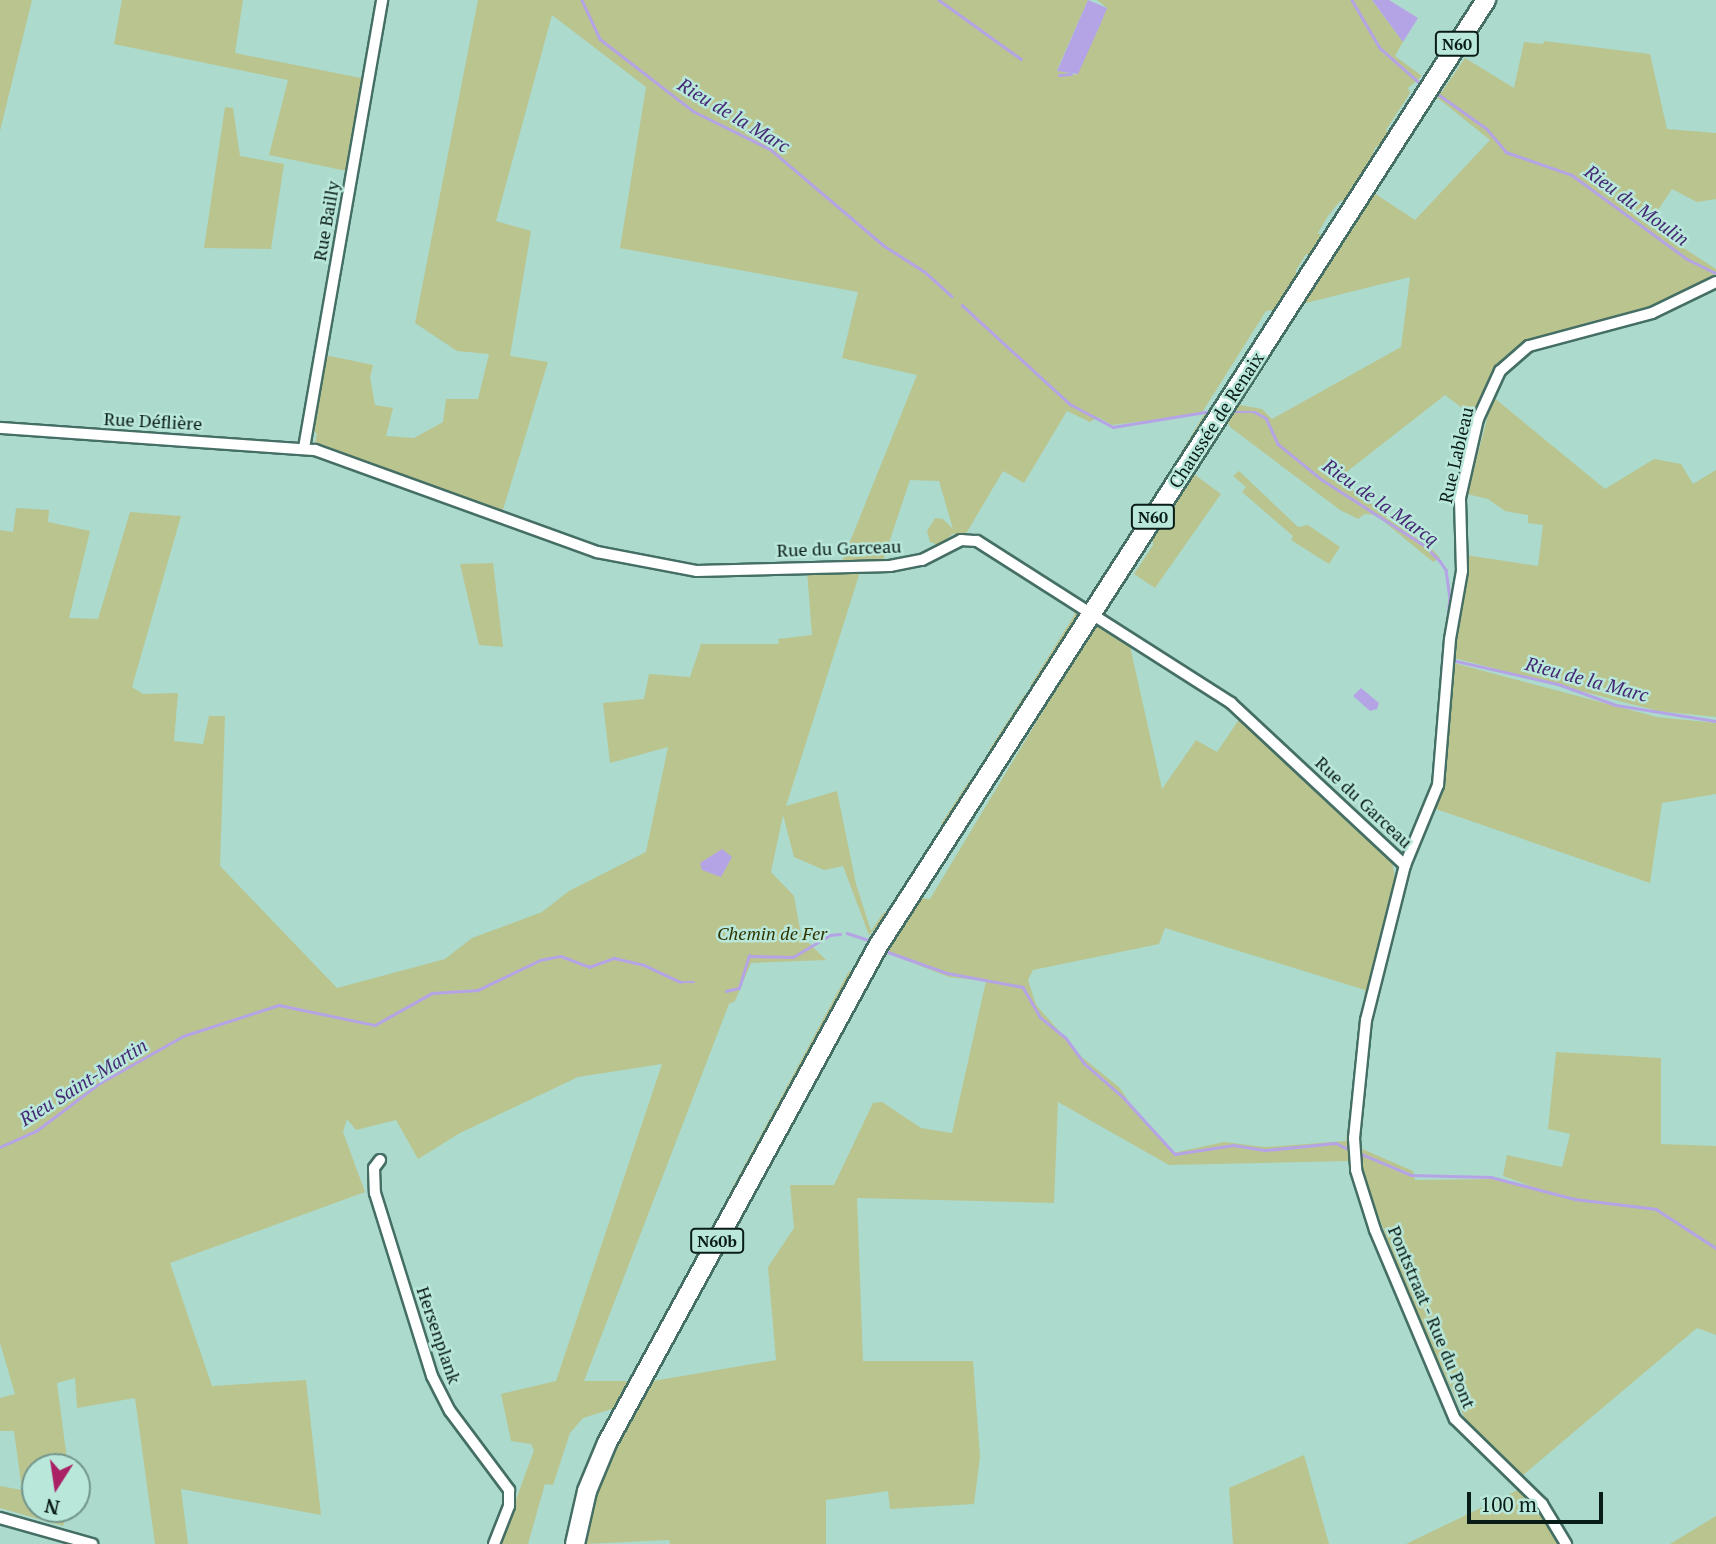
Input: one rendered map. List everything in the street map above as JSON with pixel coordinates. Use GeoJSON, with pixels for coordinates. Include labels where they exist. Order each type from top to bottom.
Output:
{"type":"FeatureCollection","features":[{"type":"Feature","properties":{"kind":"main road","name":"Chaussée de Renaix"},"geometry":{"type":"LineString","coordinates":[[878,946],[1486,0]]}},
{"type":"Feature","properties":{"kind":"main road","name":"N60b"},"geometry":{"type":"LineString","coordinates":[[575,1544],[587,1490],[607,1443],[878,946]]}},
{"type":"Feature","properties":{"kind":"street","name":"Rue Bailly"},"geometry":{"type":"LineString","coordinates":[[304,448],[382,0]]}},
{"type":"Feature","properties":{"kind":"street","name":"Rue Lableau"},"geometry":{"type":"LineString","coordinates":[[1448,660],[1462,571],[1463,483],[1478,419],[1507,361],[1546,339],[1652,313],[1716,282]]}},
{"type":"Feature","properties":{"kind":"street","name":"Rue Déflière"},"geometry":{"type":"LineString","coordinates":[[0,428],[304,448]]}},
{"type":"Feature","properties":{"kind":"street","name":"Rue du Garceau"},"geometry":{"type":"LineString","coordinates":[[304,448],[597,552],[698,571],[891,566],[922,560],[961,540],[977,541],[1092,613],[1256,722],[1405,864]]}},
{"type":"Feature","properties":{"kind":"street","name":"Rue du Garceau"},"geometry":{"type":"LineString","coordinates":[[1353,1149],[1369,1002],[1405,864],[1438,785],[1448,660]]}},
{"type":"Feature","properties":{"kind":"street","name":"Pontstraat - Rue du Pont"},"geometry":{"type":"LineString","coordinates":[[1353,1149],[1375,1230],[1455,1419],[1542,1504],[1566,1544]]}},
{"type":"Feature","properties":{"kind":"street","name":"Hersenplank"},"geometry":{"type":"LineString","coordinates":[[380,1160],[374,1168],[375,1193],[428,1365],[450,1411],[509,1490],[509,1506],[494,1544]]}},
{"type":"Feature","properties":{"kind":"street"},"geometry":{"type":"LineString","coordinates":[[0,1518],[92,1544]]}},
{"type":"Feature","properties":{"kind":"green space"},"geometry":{"type":"Polygon","coordinates":[[[0,0],[32,0],[0,131],[0,0]]]}},
{"type":"Feature","properties":{"kind":"green space"},"geometry":{"type":"Polygon","coordinates":[[[122,0],[243,0],[235,53],[366,79],[347,171],[269,155],[288,80],[114,44],[122,0]]]}},
{"type":"Feature","properties":{"kind":"green space"},"geometry":{"type":"Polygon","coordinates":[[[478,0],[1088,0],[1057,70],[1075,75],[1107,8],[1097,0],[1372,0],[1403,42],[1395,56],[1422,76],[1408,88],[1410,93],[1386,130],[1391,133],[1381,149],[1376,146],[1361,182],[1353,184],[1345,205],[1341,200],[1328,216],[1318,233],[1324,237],[1312,257],[1306,254],[1295,272],[1300,275],[1279,309],[1266,311],[1201,414],[1112,425],[1098,417],[1090,422],[1067,411],[1024,483],[1003,471],[967,532],[955,537],[954,533],[939,545],[930,542],[927,531],[935,518],[943,519],[953,529],[939,481],[910,480],[883,561],[841,564],[917,375],[842,358],[858,292],[620,248],[646,87],[552,15],[496,221],[531,231],[510,356],[548,362],[502,513],[315,444],[317,433],[307,432],[324,358],[330,356],[373,365],[370,377],[375,405],[393,408],[386,436],[414,438],[443,422],[446,399],[478,399],[489,354],[457,351],[415,323],[478,0]]]}},
{"type":"Feature","properties":{"kind":"green space"},"geometry":{"type":"Polygon","coordinates":[[[1544,41],[1650,54],[1667,129],[1716,133],[1716,199],[1697,202],[1672,189],[1648,225],[1716,269],[1716,277],[1658,306],[1589,322],[1513,350],[1505,356],[1474,417],[1445,395],[1344,474],[1345,484],[1434,551],[1440,558],[1433,562],[1376,515],[1365,514],[1358,519],[1340,510],[1230,427],[1226,417],[1235,404],[1262,409],[1272,419],[1401,347],[1410,277],[1298,305],[1371,191],[1415,220],[1490,140],[1434,95],[1437,90],[1441,93],[1465,58],[1514,88],[1524,42],[1543,44],[1544,41]]]}},
{"type":"Feature","properties":{"kind":"green space"},"geometry":{"type":"Polygon","coordinates":[[[225,107],[233,108],[240,156],[284,164],[271,249],[204,248],[225,107]]]}},
{"type":"Feature","properties":{"kind":"green space"},"geometry":{"type":"Polygon","coordinates":[[[1493,397],[1605,489],[1654,459],[1681,464],[1693,484],[1716,470],[1716,717],[1658,711],[1454,658],[1456,616],[1467,577],[1466,555],[1538,566],[1543,525],[1528,523],[1528,515],[1505,511],[1488,499],[1467,494],[1493,397]]]}},
{"type":"Feature","properties":{"kind":"green space"},"geometry":{"type":"Polygon","coordinates":[[[1205,413],[1210,416],[1179,464],[1176,461],[1205,413]]]}},
{"type":"Feature","properties":{"kind":"green space"},"geometry":{"type":"Polygon","coordinates":[[[1239,471],[1298,527],[1308,525],[1340,547],[1329,564],[1291,540],[1293,536],[1242,492],[1246,487],[1233,476],[1239,471]]]}},
{"type":"Feature","properties":{"kind":"green space"},"geometry":{"type":"Polygon","coordinates":[[[1191,472],[1221,494],[1155,588],[1134,574],[1153,545],[1153,531],[1191,472]]]}},
{"type":"Feature","properties":{"kind":"green space","name":"Chemin de Fer"},"geometry":{"type":"Polygon","coordinates":[[[16,508],[49,510],[48,522],[90,531],[69,618],[98,619],[130,512],[181,516],[132,687],[143,694],[178,693],[174,741],[203,744],[209,716],[225,716],[220,866],[337,988],[445,959],[472,938],[542,912],[569,891],[646,852],[668,747],[610,763],[603,703],[644,699],[649,674],[690,677],[701,644],[779,644],[778,639],[812,635],[807,571],[860,572],[786,806],[837,791],[856,884],[871,931],[884,912],[888,915],[869,935],[843,866],[824,870],[794,857],[783,815],[771,872],[794,896],[801,935],[826,960],[751,963],[735,1001],[729,1004],[584,1381],[631,1381],[618,1407],[583,1418],[570,1433],[553,1485],[545,1484],[528,1544],[500,1544],[534,1450],[531,1444],[511,1441],[501,1394],[556,1381],[662,1064],[578,1077],[460,1133],[418,1159],[396,1120],[356,1130],[347,1119],[343,1132],[365,1192],[170,1263],[212,1386],[306,1380],[321,1515],[181,1489],[188,1544],[155,1544],[135,1398],[77,1408],[75,1378],[57,1383],[66,1453],[21,1453],[21,1483],[14,1431],[0,1431],[0,1398],[15,1394],[0,1343],[0,530],[13,532],[16,508]]]}},
{"type":"Feature","properties":{"kind":"green space"},"geometry":{"type":"Polygon","coordinates":[[[493,563],[503,647],[479,645],[460,564],[493,563]]]}},
{"type":"Feature","properties":{"kind":"green space"},"geometry":{"type":"Polygon","coordinates":[[[1073,608],[1081,615],[1035,688],[1030,686],[1075,614],[1073,608]]]}},
{"type":"Feature","properties":{"kind":"green space"},"geometry":{"type":"Polygon","coordinates":[[[1096,623],[1129,642],[1162,789],[1196,740],[1217,752],[1240,718],[1391,856],[1396,883],[1361,1028],[1365,990],[1165,928],[1159,944],[1033,970],[1028,980],[1036,1005],[1083,1058],[1120,1088],[1138,1116],[1173,1153],[1224,1142],[1265,1147],[1346,1141],[1360,1048],[1354,1101],[1363,1204],[1349,1161],[1169,1165],[1058,1102],[1054,1203],[857,1198],[863,1361],[973,1361],[980,1457],[974,1504],[890,1509],[888,1491],[826,1500],[826,1544],[670,1544],[669,1540],[584,1544],[604,1471],[653,1381],[776,1360],[768,1267],[794,1228],[790,1185],[834,1185],[873,1103],[882,1102],[921,1128],[952,1133],[986,981],[949,977],[887,953],[919,898],[930,899],[1096,623]]]}},
{"type":"Feature","properties":{"kind":"green space"},"geometry":{"type":"Polygon","coordinates":[[[1450,662],[1657,717],[1716,723],[1716,794],[1662,803],[1650,883],[1436,809],[1443,787],[1450,662]]]}},
{"type":"Feature","properties":{"kind":"green space"},"geometry":{"type":"Polygon","coordinates":[[[1025,694],[1027,699],[993,752],[989,750],[1025,694]]]}},
{"type":"Feature","properties":{"kind":"green space"},"geometry":{"type":"Polygon","coordinates":[[[969,781],[974,783],[946,826],[941,824],[969,781]]]}},
{"type":"Feature","properties":{"kind":"green space"},"geometry":{"type":"Polygon","coordinates":[[[849,971],[854,972],[733,1198],[729,1194],[849,971]]]}},
{"type":"Feature","properties":{"kind":"green space"},"geometry":{"type":"Polygon","coordinates":[[[1556,1052],[1661,1058],[1661,1144],[1716,1146],[1716,1335],[1697,1328],[1523,1475],[1468,1425],[1409,1297],[1360,1167],[1360,1148],[1413,1171],[1415,1180],[1496,1179],[1531,1186],[1503,1176],[1507,1155],[1562,1167],[1570,1134],[1548,1129],[1556,1052]]]}},
{"type":"Feature","properties":{"kind":"green space"},"geometry":{"type":"Polygon","coordinates":[[[1304,1455],[1329,1544],[1233,1544],[1229,1488],[1304,1455]]]}},
{"type":"Feature","properties":{"kind":"green space"},"geometry":{"type":"Polygon","coordinates":[[[0,1486],[21,1490],[21,1514],[0,1508],[0,1486]]]}},
{"type":"Feature","properties":{"kind":"green space"},"geometry":{"type":"Polygon","coordinates":[[[1522,1488],[1564,1544],[1406,1544],[1522,1488]]]}},
{"type":"Feature","properties":{"kind":"green space"},"geometry":{"type":"Polygon","coordinates":[[[1716,1516],[1716,1544],[1670,1544],[1716,1516]]]}},
{"type":"Feature","properties":{"kind":"shaded area"},"geometry":{"type":"Polygon","coordinates":[[[1088,0],[1107,8],[1101,23],[1078,74],[1057,71],[1088,0]]]}},
{"type":"Feature","properties":{"kind":"shaded area"},"geometry":{"type":"Polygon","coordinates":[[[1372,0],[1389,0],[1418,18],[1403,42],[1372,0]]]}},
{"type":"Feature","properties":{"kind":"shaded area"},"geometry":{"type":"Polygon","coordinates":[[[1361,688],[1379,703],[1377,709],[1370,711],[1353,696],[1361,688]]]}},
{"type":"Feature","properties":{"kind":"shaded area"},"geometry":{"type":"Polygon","coordinates":[[[722,849],[732,857],[721,877],[702,870],[700,863],[722,849]]]}},
{"type":"Feature","properties":{"kind":"waterway","name":"Rieu de la Marc"},"geometry":{"type":"LineString","coordinates":[[582,0],[600,39],[693,111],[770,149],[883,245],[925,272],[952,296]]}},
{"type":"Feature","properties":{"kind":"waterway"},"geometry":{"type":"LineString","coordinates":[[939,0],[1021,59]]}},
{"type":"Feature","properties":{"kind":"waterway","name":"Rieu du Moulin"},"geometry":{"type":"LineString","coordinates":[[1352,0],[1380,48],[1421,84]]}},
{"type":"Feature","properties":{"kind":"waterway"},"geometry":{"type":"LineString","coordinates":[[1059,75],[1071,74]]}},
{"type":"Feature","properties":{"kind":"waterway","name":"Rieu du Moulin"},"geometry":{"type":"LineString","coordinates":[[1438,94],[1487,129],[1506,152],[1572,175],[1687,259],[1716,273]]}},
{"type":"Feature","properties":{"kind":"waterway","name":"Rieu de la Marcq"},"geometry":{"type":"LineString","coordinates":[[962,305],[1070,404],[1113,427],[1211,411]]}},
{"type":"Feature","properties":{"kind":"waterway","name":"Rieu de la Marcq"},"geometry":{"type":"LineString","coordinates":[[1232,412],[1255,412],[1266,418],[1278,444],[1321,479],[1424,545],[1440,561],[1446,570],[1450,597],[1444,659]]}},
{"type":"Feature","properties":{"kind":"waterway","name":"Rieu de la Marc"},"geometry":{"type":"LineString","coordinates":[[1452,660],[1558,684],[1616,705],[1716,721]]}},
{"type":"Feature","properties":{"kind":"waterway","name":"Rieu Saint-Martin"},"geometry":{"type":"LineString","coordinates":[[847,933],[869,940]]}},
{"type":"Feature","properties":{"kind":"waterway"},"geometry":{"type":"LineString","coordinates":[[726,991],[739,988],[749,956],[793,957],[830,935],[840,934]]}},
{"type":"Feature","properties":{"kind":"waterway"},"geometry":{"type":"LineString","coordinates":[[888,952],[947,973],[1023,987],[1040,1017],[1066,1038],[1085,1064],[1124,1098],[1175,1154],[1233,1145],[1266,1150],[1336,1143],[1346,1148]]}},
{"type":"Feature","properties":{"kind":"waterway","name":"Rieu Saint-Martin"},"geometry":{"type":"LineString","coordinates":[[0,1147],[36,1131],[100,1083],[183,1036],[279,1005],[375,1025],[432,993],[478,990],[540,960],[561,956],[589,967],[614,958],[644,965],[680,982],[694,982]]}},
{"type":"Feature","properties":{"kind":"waterway"},"geometry":{"type":"LineString","coordinates":[[1359,1153],[1411,1175],[1491,1177],[1575,1199],[1656,1209],[1716,1248]]}}]}
